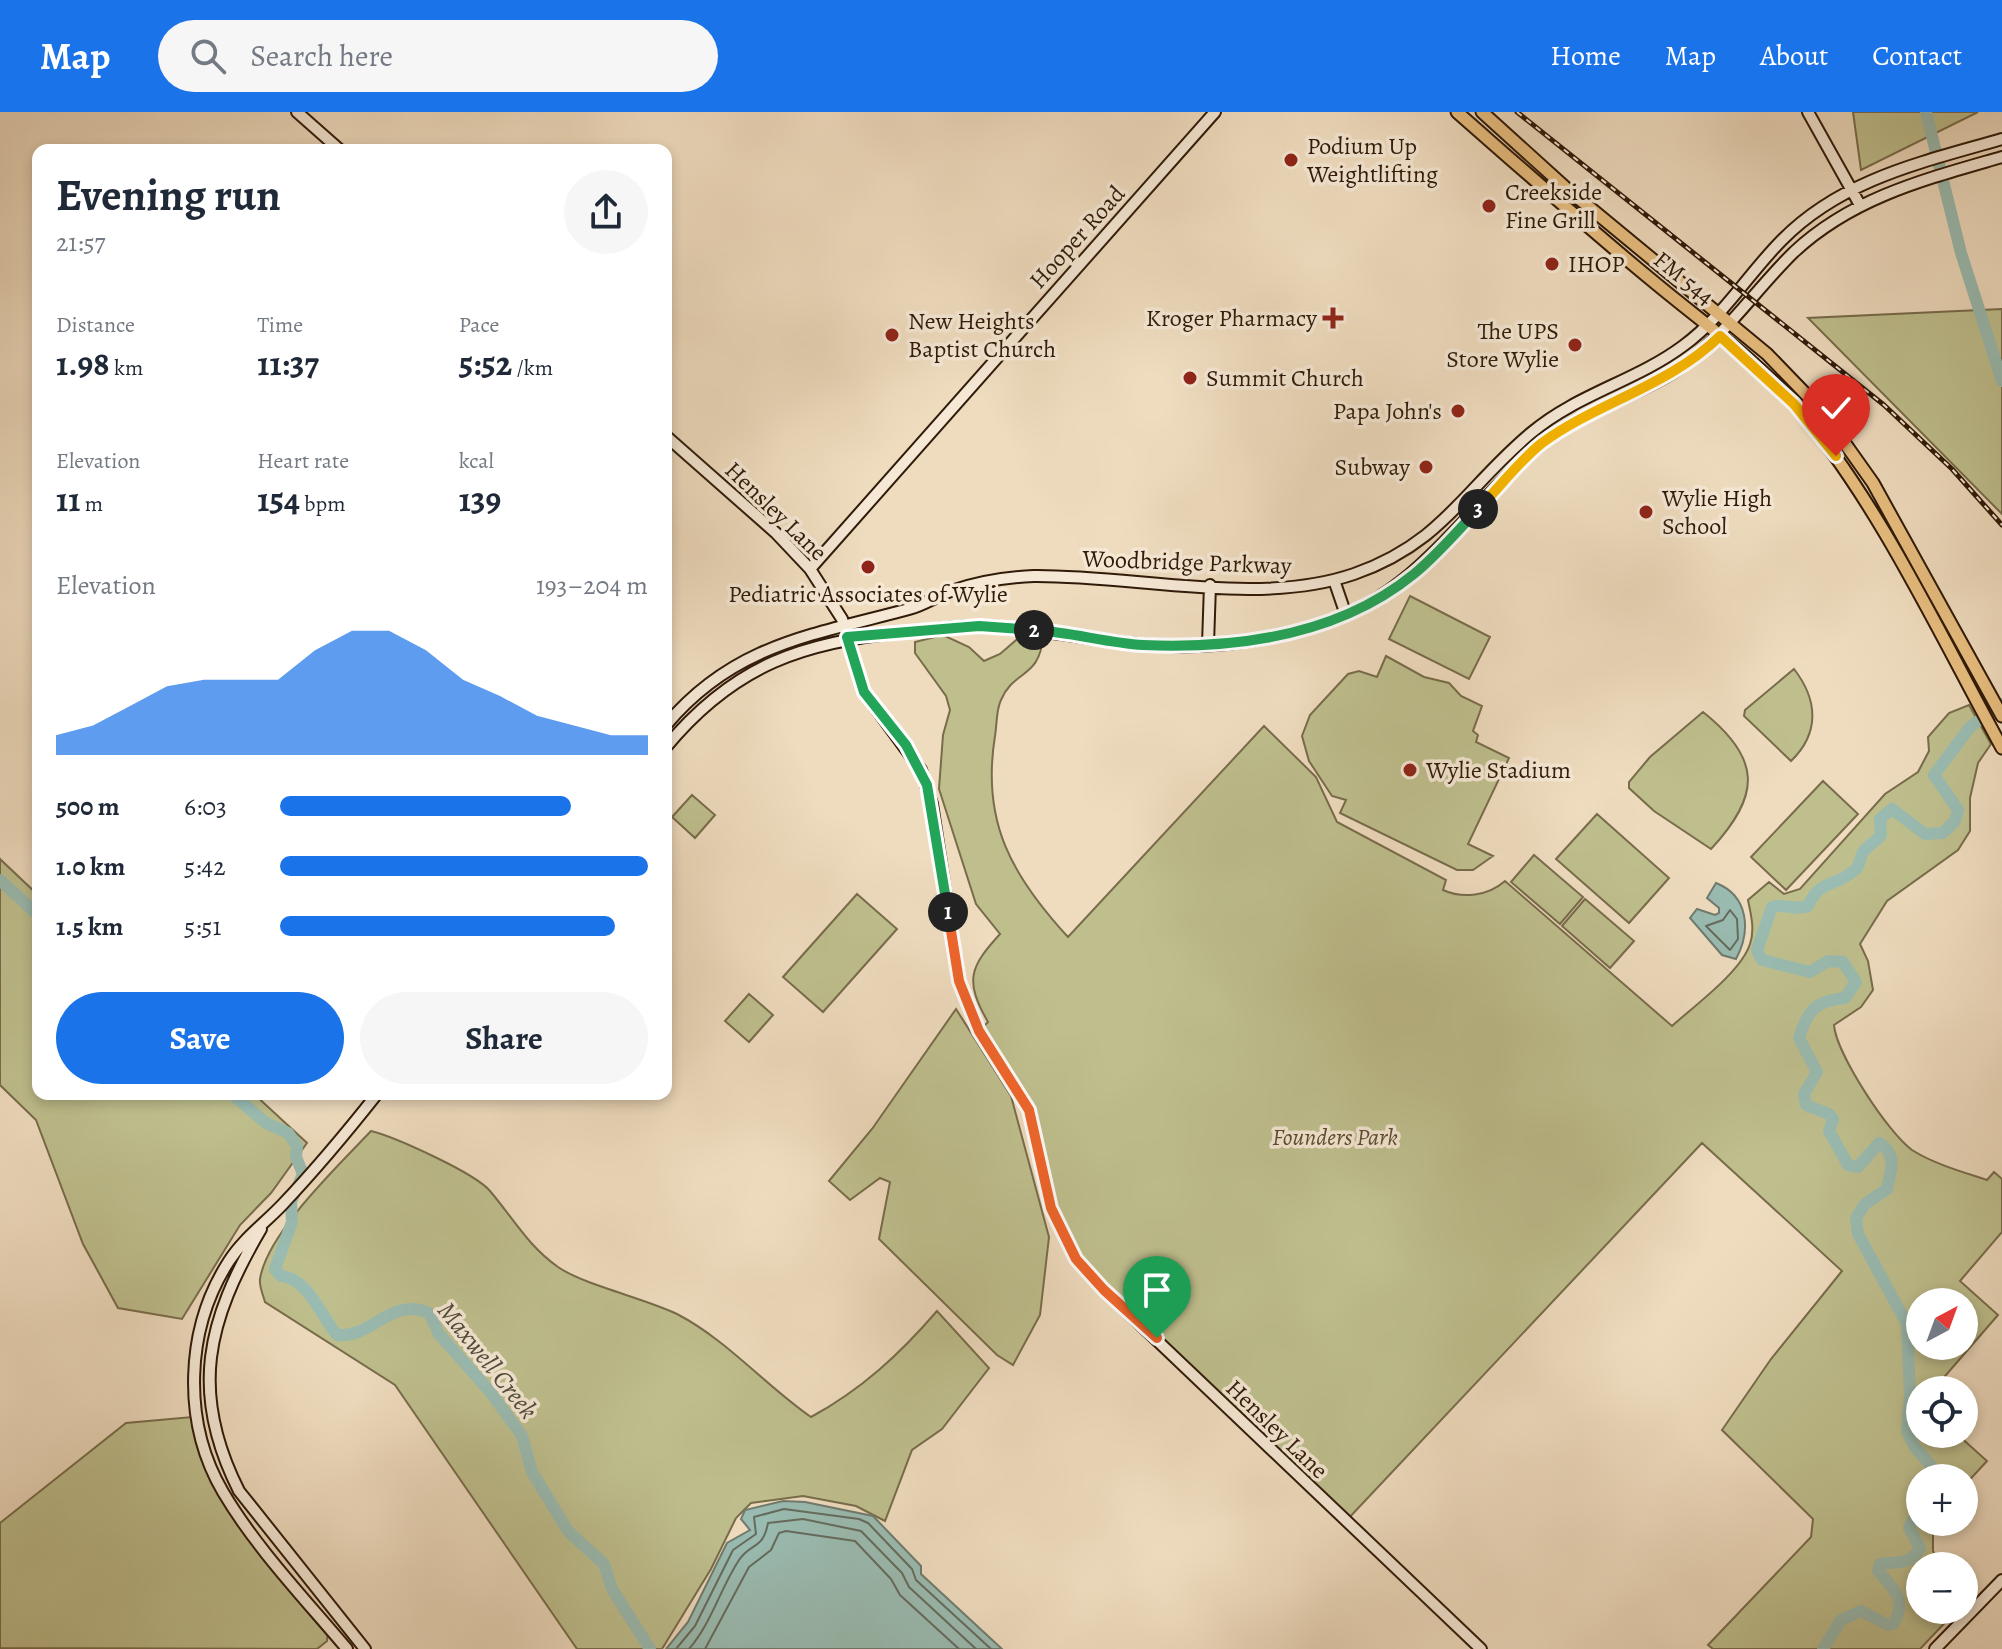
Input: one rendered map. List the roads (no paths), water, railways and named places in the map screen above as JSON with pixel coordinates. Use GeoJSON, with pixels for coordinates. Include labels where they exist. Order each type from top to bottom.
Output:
{"type":"FeatureCollection","features":[{"type":"Feature","properties":{"kind":"main road"},"geometry":{"type":"LineString","coordinates":[[297,112],[333,144]]}},
{"type":"Feature","properties":{"kind":"main road","name":"Hooper Road"},"geometry":{"type":"LineString","coordinates":[[810,569],[1215,112]]}},
{"type":"Feature","properties":{"kind":"main road","name":"FM 544"},"geometry":{"type":"LineString","coordinates":[[1457,112],[1769,378],[1818,432],[1886,540],[2002,748]]}},
{"type":"Feature","properties":{"kind":"main road","name":"FM 544"},"geometry":{"type":"LineString","coordinates":[[1482,112],[1566,188],[1767,354],[1822,411],[1856,457],[1901,532],[2002,716]]}},
{"type":"Feature","properties":{"kind":"main road"},"geometry":{"type":"LineString","coordinates":[[1808,112],[1860,205]]}},
{"type":"Feature","properties":{"kind":"main road","name":"Woodbridge Parkway"},"geometry":{"type":"LineString","coordinates":[[672,718],[684,704],[737,663],[799,636],[913,608],[987,581],[1032,576],[1277,586],[1334,580],[1372,566],[1413,545],[1458,510],[1530,434],[1587,395],[1672,354],[1706,325],[1791,231],[1851,189],[1915,164],[2002,139]]}},
{"type":"Feature","properties":{"kind":"main road"},"geometry":{"type":"LineString","coordinates":[[672,740],[693,715],[751,673],[815,646],[847,637],[979,626],[1048,631],[1142,645],[1208,644],[1251,642],[1283,636],[1346,615],[1412,576],[1540,445],[1588,415],[1675,371],[1720,336],[1797,250],[1860,205],[1916,182],[2002,157]]}},
{"type":"Feature","properties":{"kind":"main road"},"geometry":{"type":"LineString","coordinates":[[1624,378],[1632,394]]}},
{"type":"Feature","properties":{"kind":"main road"},"geometry":{"type":"LineString","coordinates":[[1530,434],[1540,445]]}},
{"type":"Feature","properties":{"kind":"main road","name":"Hensley Lane"},"geometry":{"type":"LineString","coordinates":[[672,441],[776,533],[831,597],[843,624],[864,692],[906,745],[924,778],[932,804],[959,981],[979,1031],[1029,1110],[1051,1208],[1076,1259],[1295,1476],[1481,1649]]}},
{"type":"Feature","properties":{"kind":"main road"},"geometry":{"type":"LineString","coordinates":[[1458,510],[1468,520]]}},
{"type":"Feature","properties":{"kind":"main road"},"geometry":{"type":"LineString","coordinates":[[1886,540],[1901,532]]}},
{"type":"Feature","properties":{"kind":"main road"},"geometry":{"type":"LineString","coordinates":[[1334,580],[1346,615]]}},
{"type":"Feature","properties":{"kind":"main road"},"geometry":{"type":"LineString","coordinates":[[1208,644],[1210,585]]}},
{"type":"Feature","properties":{"kind":"main road"},"geometry":{"type":"LineString","coordinates":[[684,704],[693,715]]}},
{"type":"Feature","properties":{"kind":"main road"},"geometry":{"type":"LineString","coordinates":[[347,1649],[241,1520],[221,1490],[199,1429],[193,1376],[204,1312],[230,1260],[247,1237],[264,1224],[325,1159],[372,1100]]}},
{"type":"Feature","properties":{"kind":"main road"},"geometry":{"type":"LineString","coordinates":[[264,1224],[242,1261],[216,1322],[209,1360],[214,1427],[239,1491],[365,1649]]}},
{"type":"Feature","properties":{"kind":"main road"},"geometry":{"type":"LineString","coordinates":[[1935,1649],[2002,1580]]}},
{"type":"Feature","properties":{"kind":"main road"},"geometry":{"type":"LineString","coordinates":[[328,1649],[350,1630]]}},
{"type":"Feature","properties":{"kind":"water"},"geometry":{"type":"Polygon","coordinates":[[[1716,883],[1735,896],[1744,915],[1744,937],[1736,959],[1722,955],[1690,918],[1697,909],[1715,915],[1719,913],[1719,908],[1707,898],[1716,883]]]}},
{"type":"Feature","properties":{"kind":"water"},"geometry":{"type":"Polygon","coordinates":[[[783,1501],[805,1502],[873,1516],[921,1566],[921,1574],[1002,1649],[666,1649],[688,1622],[727,1543],[750,1530],[741,1519],[745,1510],[783,1501]]]}},
{"type":"Feature","properties":{"kind":"waterway"},"geometry":{"type":"LineString","coordinates":[[1926,112],[1961,253],[2002,381]]}},
{"type":"Feature","properties":{"kind":"waterway"},"geometry":{"type":"LineString","coordinates":[[1927,114],[1931,112]]}},
{"type":"Feature","properties":{"kind":"waterway"},"geometry":{"type":"LineString","coordinates":[[1929,1464],[1914,1446],[1907,1431],[1910,1396],[1907,1324],[1858,1234],[1856,1218],[1865,1204],[1887,1189],[1891,1157],[1879,1143],[1858,1167],[1848,1165],[1829,1131],[1833,1119],[1829,1114],[1806,1105],[1804,1094],[1817,1072],[1799,1038],[1806,1020],[1820,1005],[1845,998],[1856,982],[1843,962],[1828,961],[1810,972],[1762,960],[1757,950],[1772,907],[1808,906],[1823,887],[1849,875],[1859,865],[1863,852],[1881,835],[1880,819],[1892,809],[1925,834],[1943,833],[1955,821],[1958,810],[1934,775],[1970,727],[2002,704]]}},
{"type":"Feature","properties":{"kind":"waterway","name":"Maxwell Creek"},"geometry":{"type":"LineString","coordinates":[[0,880],[32,909]]}},
{"type":"Feature","properties":{"kind":"waterway","name":"Maxwell Creek"},"geometry":{"type":"LineString","coordinates":[[239,1100],[266,1123],[288,1133],[297,1146],[296,1157],[303,1174],[291,1202],[292,1222],[275,1269],[281,1276],[299,1283],[337,1335],[361,1331],[403,1310],[429,1313],[439,1334],[491,1393],[522,1436],[532,1472],[568,1531],[604,1564],[612,1589],[650,1649]]}},
{"type":"Feature","properties":{"kind":"waterway"},"geometry":{"type":"LineString","coordinates":[[1823,1649],[1841,1620],[1861,1611],[1888,1625],[1894,1623],[1899,1601],[1893,1588],[1878,1571],[1880,1564],[1912,1558],[1920,1548],[1913,1536]]}},
{"type":"Feature","properties":{"kind":"railway"},"geometry":{"type":"LineString","coordinates":[[1517,112],[1884,405],[1952,469],[2002,525]]}},
{"type":"Feature","properties":{"kind":"place","name":"Podium Up Weightlifting"},"geometry":{"type":"Point","coordinates":[1291,160]}},
{"type":"Feature","properties":{"kind":"place","name":"Creekside Fine Grill"},"geometry":{"type":"Point","coordinates":[1489,206]}},
{"type":"Feature","properties":{"kind":"place","name":"IHOP"},"geometry":{"type":"Point","coordinates":[1552,264]}},
{"type":"Feature","properties":{"kind":"place","name":"Kroger Pharmacy"},"geometry":{"type":"Point","coordinates":[1333,318]}},
{"type":"Feature","properties":{"kind":"place","name":"New Heights Baptist Church"},"geometry":{"type":"Point","coordinates":[892,335]}},
{"type":"Feature","properties":{"kind":"place","name":"The UPS Store Wylie"},"geometry":{"type":"Point","coordinates":[1575,345]}},
{"type":"Feature","properties":{"kind":"place","name":"Summit Church"},"geometry":{"type":"Point","coordinates":[1190,378]}},
{"type":"Feature","properties":{"kind":"place","name":"Papa John's"},"geometry":{"type":"Point","coordinates":[1458,411]}},
{"type":"Feature","properties":{"kind":"place","name":"Subway"},"geometry":{"type":"Point","coordinates":[1426,467]}},
{"type":"Feature","properties":{"kind":"place","name":"Wylie High School"},"geometry":{"type":"Point","coordinates":[1646,512]}},
{"type":"Feature","properties":{"kind":"place","name":"Pediatric Associates of Wylie"},"geometry":{"type":"Point","coordinates":[868,567]}},
{"type":"Feature","properties":{"kind":"place","name":"Wylie Stadium"},"geometry":{"type":"Point","coordinates":[1410,770]}},
{"type":"Feature","properties":{"kind":"park label","name":"Founders Park"},"geometry":{"type":"Point","coordinates":[1335,1137]}}]}
